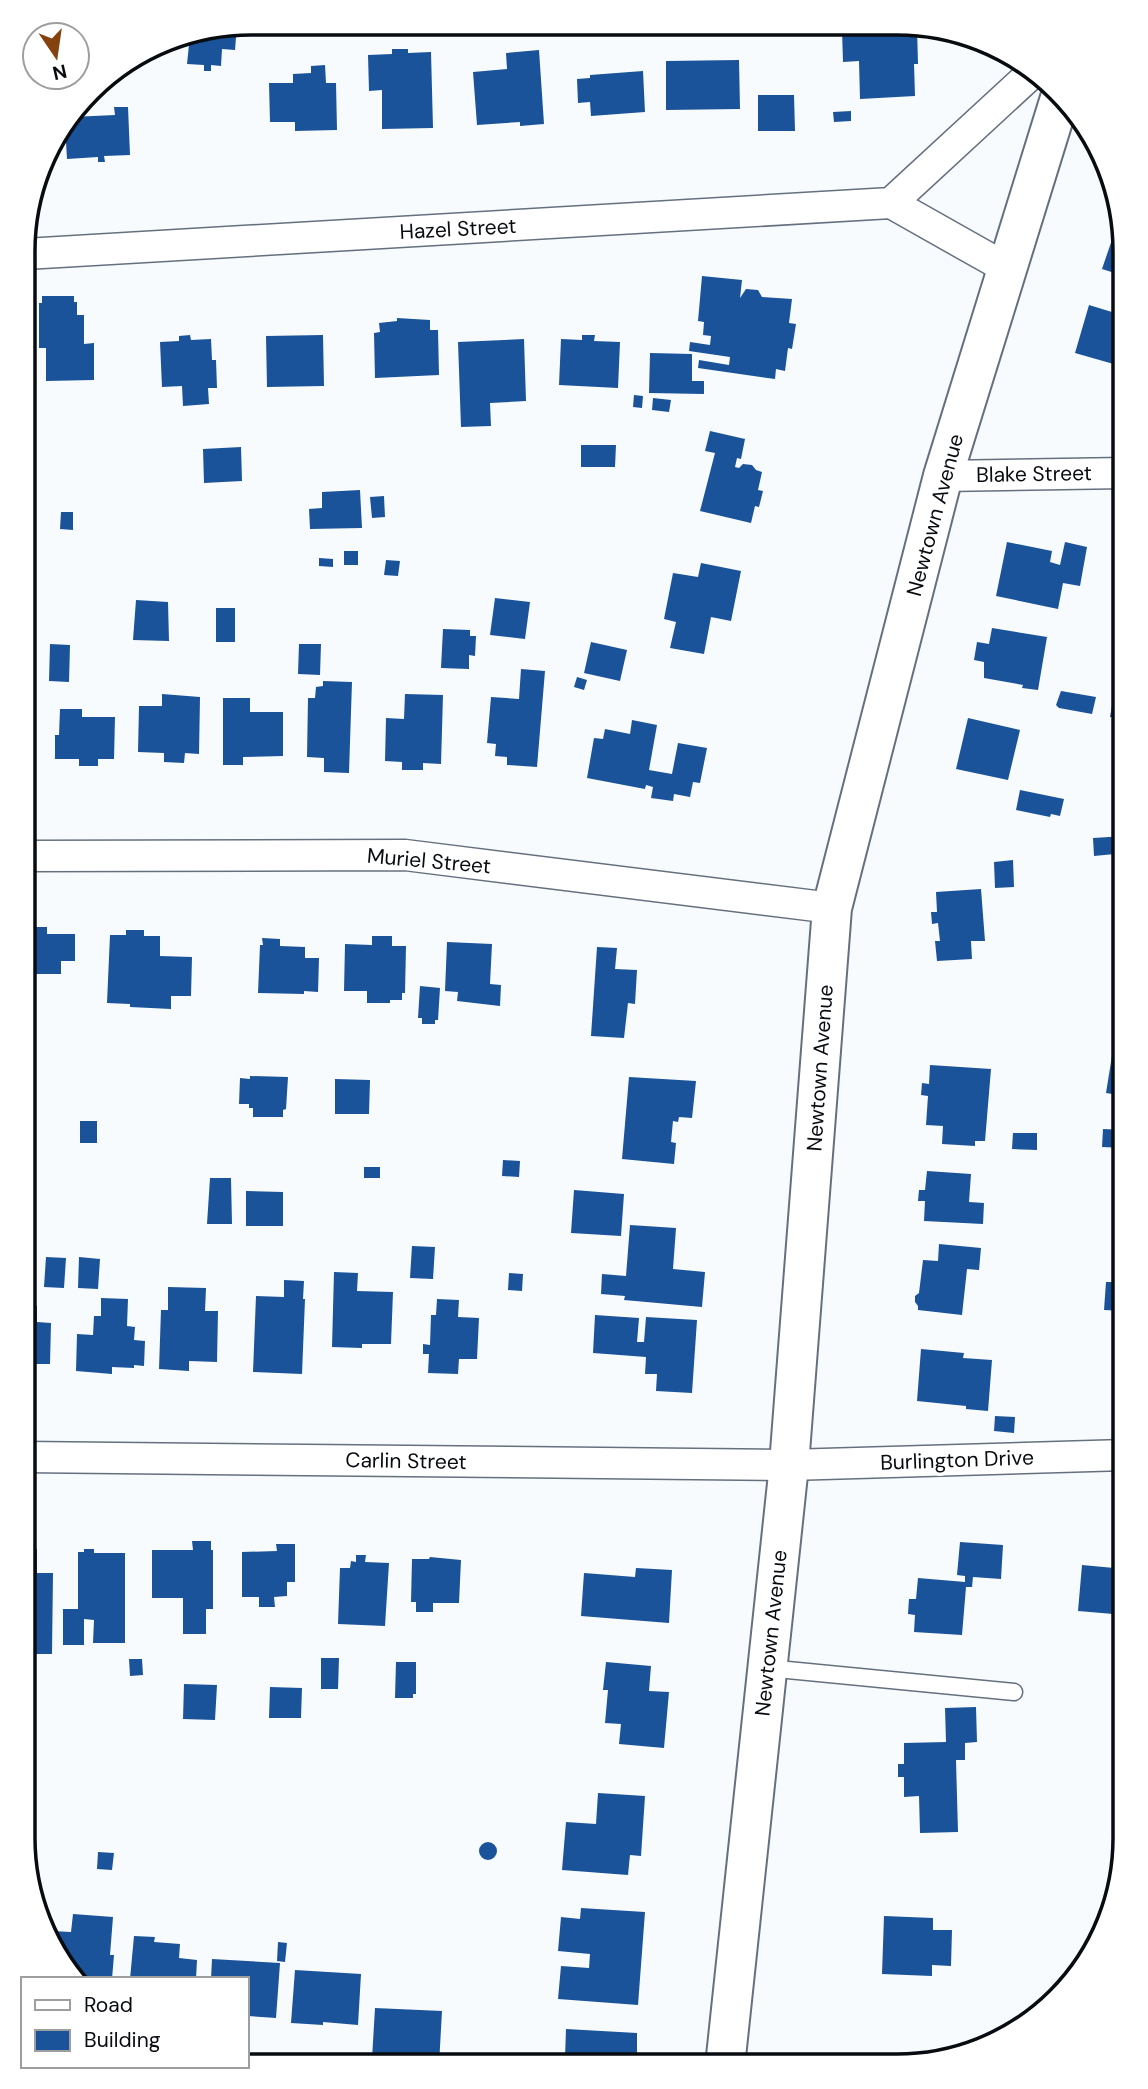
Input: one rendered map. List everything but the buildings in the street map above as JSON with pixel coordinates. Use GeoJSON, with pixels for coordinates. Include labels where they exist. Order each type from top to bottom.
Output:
{"type":"FeatureCollection","features":[{"type":"Feature","properties":{"kind":"main road","name":"Newtown Avenue"},"geometry":{"type":"LineString","coordinates":[[726,2054],[789,1465],[832,908],[943,476],[1057,106]]}},
{"type":"Feature","properties":{"kind":"street"},"geometry":{"type":"LineString","coordinates":[[1008,269],[891,203],[1026,78]]}},
{"type":"Feature","properties":{"kind":"street","name":"Hazel Street"},"geometry":{"type":"LineString","coordinates":[[35,253],[891,203]]}},
{"type":"Feature","properties":{"kind":"street","name":"Blake Street"},"geometry":{"type":"LineString","coordinates":[[943,476],[1113,473]]}},
{"type":"Feature","properties":{"kind":"street","name":"Muriel Street"},"geometry":{"type":"LineString","coordinates":[[35,856],[405,855],[832,908]]}},
{"type":"Feature","properties":{"kind":"street","name":"Burlington Drive"},"geometry":{"type":"LineString","coordinates":[[789,1465],[1113,1455]]}},
{"type":"Feature","properties":{"kind":"street","name":"Carlin Street"},"geometry":{"type":"LineString","coordinates":[[35,1457],[789,1465]]}},
{"type":"Feature","properties":{"kind":"lane"},"geometry":{"type":"LineString","coordinates":[[767,1668],[1014,1692]]}}]}
